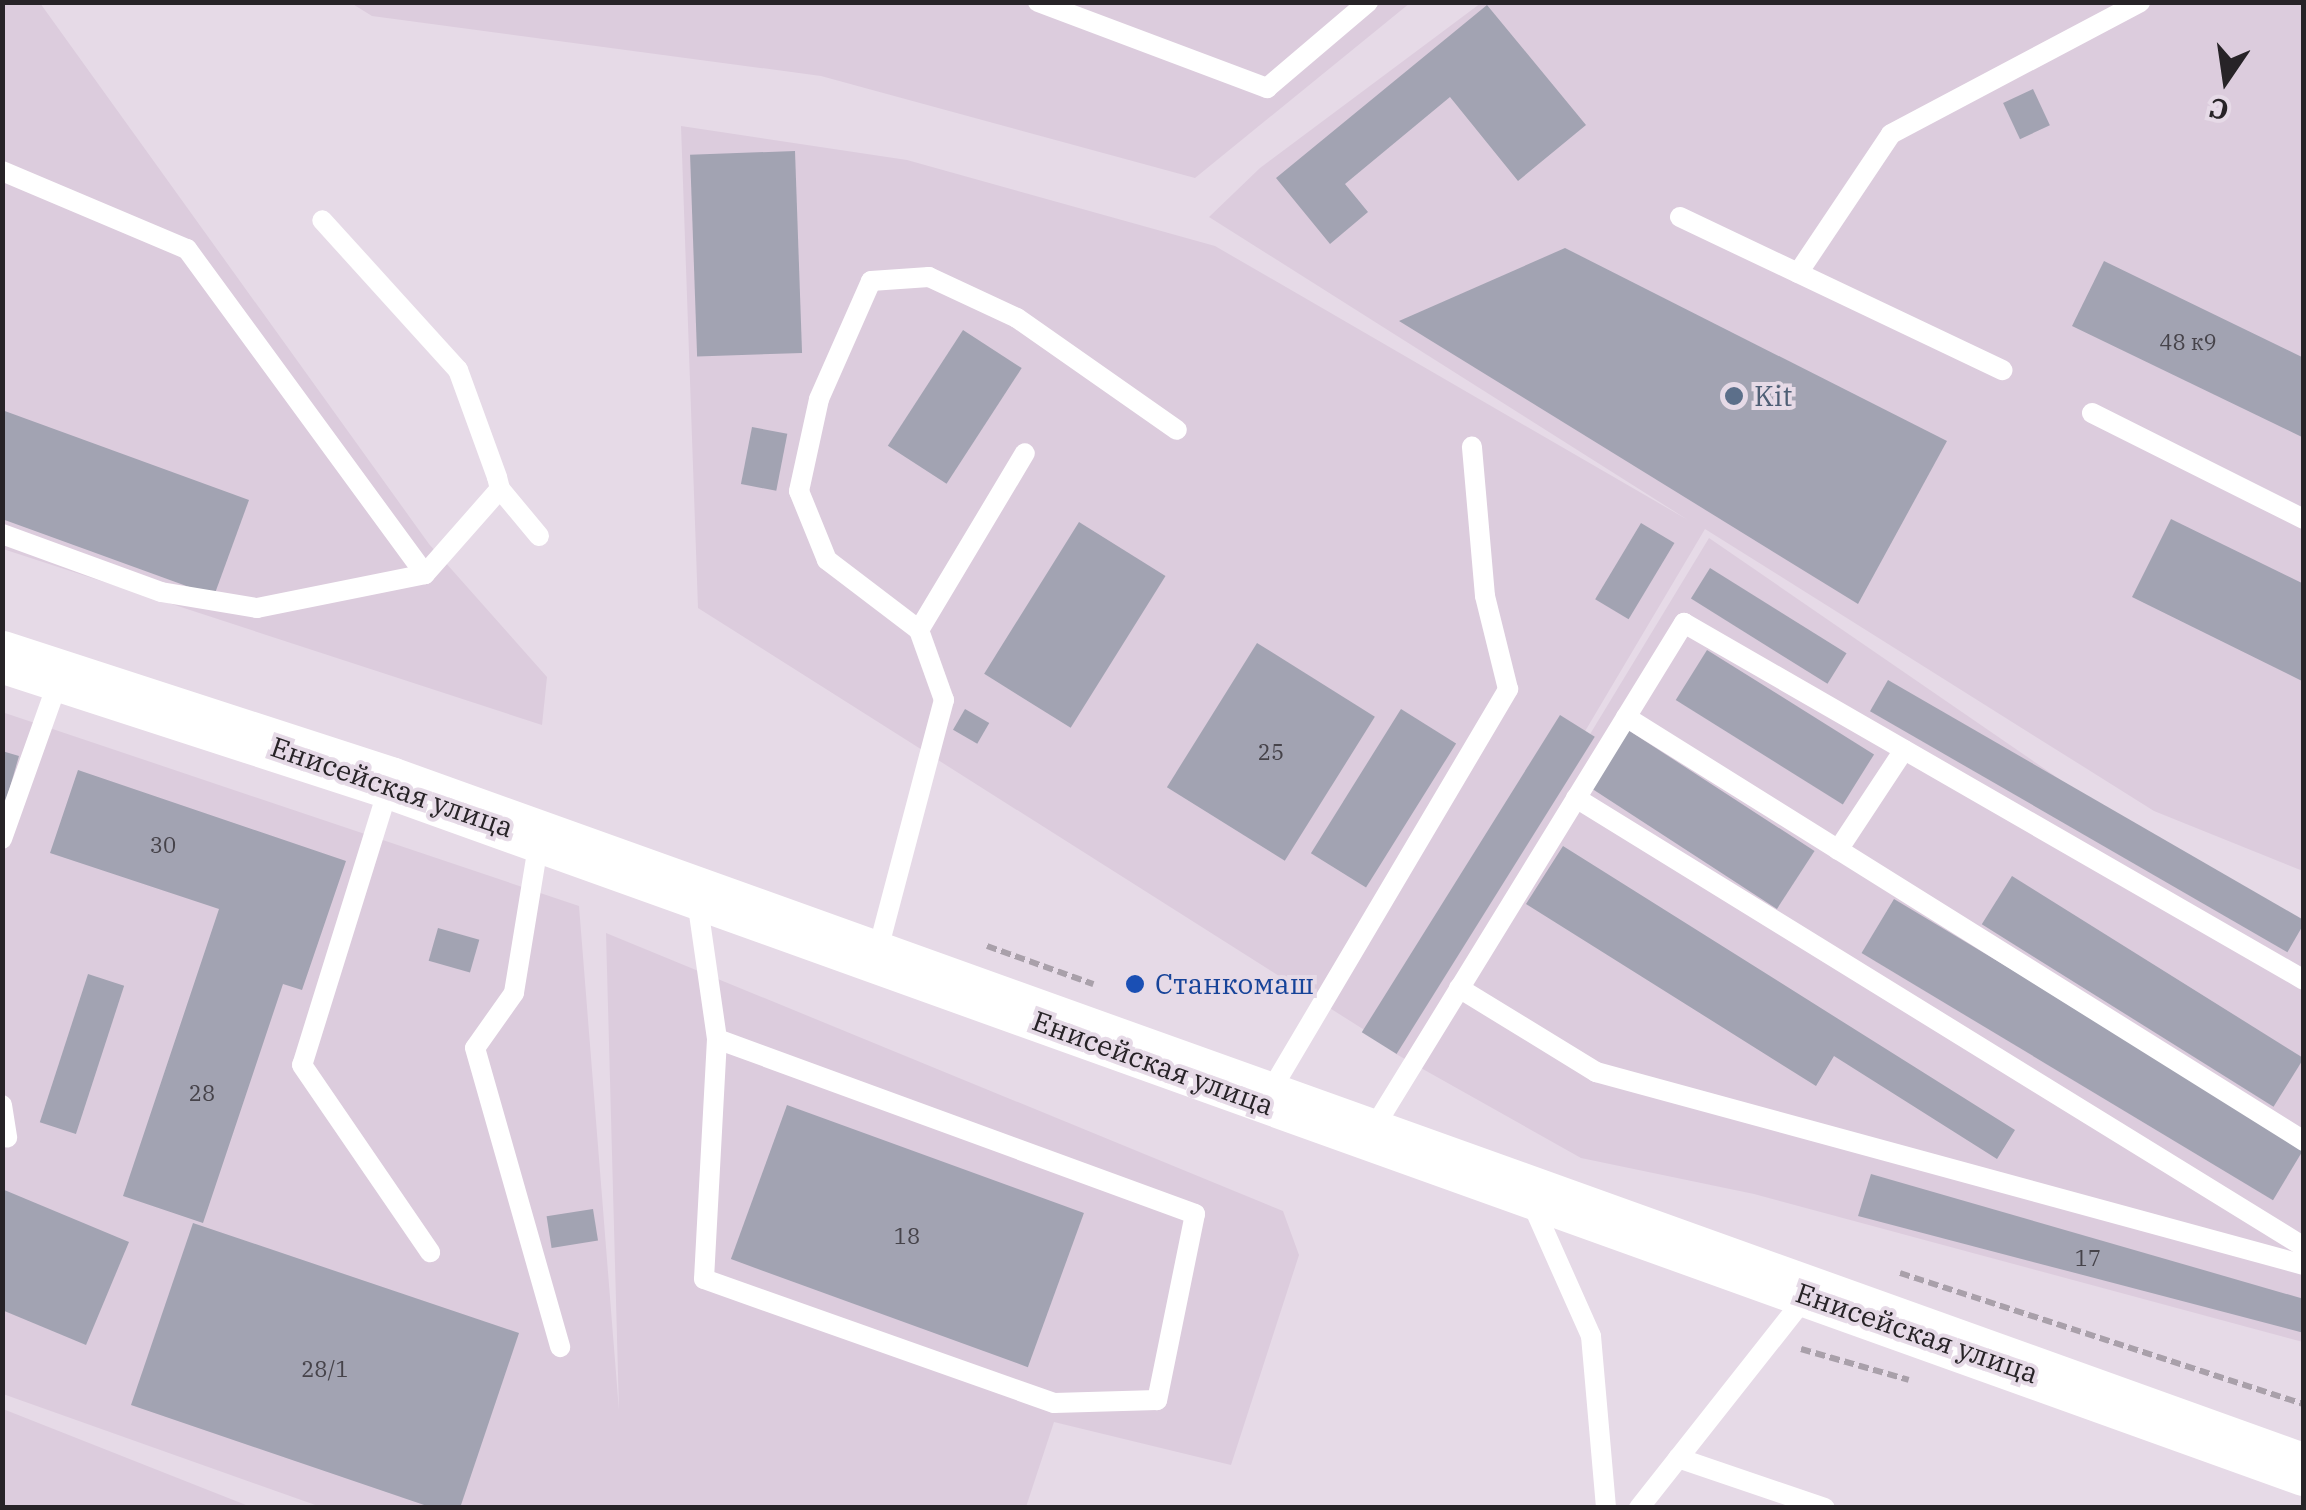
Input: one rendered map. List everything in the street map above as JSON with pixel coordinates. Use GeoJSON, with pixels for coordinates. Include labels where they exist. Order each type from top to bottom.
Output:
{"type":"FeatureCollection","features":[{"type":"Feature","properties":{"kind":"street","name":"Енисейская улица"},"geometry":{"type":"LineString","coordinates":[[2,657],[390,783],[875,964],[2304,1470]]}},
{"type":"Feature","properties":{"kind":"lane"},"geometry":{"type":"LineString","coordinates":[[1038,2],[1266,88],[1368,2]]}},
{"type":"Feature","properties":{"kind":"lane"},"geometry":{"type":"LineString","coordinates":[[1798,273],[1890,134],[2140,2]]}},
{"type":"Feature","properties":{"kind":"lane"},"geometry":{"type":"LineString","coordinates":[[2,170],[187,250],[424,574]]}},
{"type":"Feature","properties":{"kind":"lane"},"geometry":{"type":"LineString","coordinates":[[1680,217],[2002,370]]}},
{"type":"Feature","properties":{"kind":"lane"},"geometry":{"type":"LineString","coordinates":[[322,220],[458,370],[500,489],[539,536]]}},
{"type":"Feature","properties":{"kind":"lane"},"geometry":{"type":"LineString","coordinates":[[875,964],[944,700],[919,630],[826,560],[799,491],[819,399],[871,281],[929,278],[1017,318],[1176,430]]}},
{"type":"Feature","properties":{"kind":"lane"},"geometry":{"type":"LineString","coordinates":[[2092,413],[2304,520]]}},
{"type":"Feature","properties":{"kind":"lane"},"geometry":{"type":"LineString","coordinates":[[1263,1103],[1508,689],[1485,596],[1472,447]]}},
{"type":"Feature","properties":{"kind":"lane"},"geometry":{"type":"LineString","coordinates":[[919,630],[1025,452]]}},
{"type":"Feature","properties":{"kind":"lane"},"geometry":{"type":"LineString","coordinates":[[2,534],[161,592],[257,608],[424,574],[500,489]]}},
{"type":"Feature","properties":{"kind":"lane"},"geometry":{"type":"LineString","coordinates":[[1366,1140],[1684,623],[2304,980]]}},
{"type":"Feature","properties":{"kind":"lane"},"geometry":{"type":"LineString","coordinates":[[2,839],[60,676]]}},
{"type":"Feature","properties":{"kind":"lane"},"geometry":{"type":"LineString","coordinates":[[1626,717],[2304,1141]]}},
{"type":"Feature","properties":{"kind":"lane"},"geometry":{"type":"LineString","coordinates":[[1838,850],[1904,750]]}},
{"type":"Feature","properties":{"kind":"lane"},"geometry":{"type":"LineString","coordinates":[[390,783],[302,1065],[430,1252]]}},
{"type":"Feature","properties":{"kind":"lane"},"geometry":{"type":"LineString","coordinates":[[1576,798],[2304,1248]]}},
{"type":"Feature","properties":{"kind":"lane"},"geometry":{"type":"LineString","coordinates":[[538,840],[514,993],[475,1048],[560,1347]]}},
{"type":"Feature","properties":{"kind":"lane"},"geometry":{"type":"LineString","coordinates":[[697,900],[717,1039],[704,1279],[1054,1403],[1157,1400],[1195,1214],[717,1039]]}},
{"type":"Feature","properties":{"kind":"lane"},"geometry":{"type":"LineString","coordinates":[[1459,988],[1596,1072],[2304,1265]]}},
{"type":"Feature","properties":{"kind":"lane"},"geometry":{"type":"LineString","coordinates":[[2,1106],[6,1138]]}},
{"type":"Feature","properties":{"kind":"lane"},"geometry":{"type":"LineString","coordinates":[[1529,1197],[1592,1336],[1606,1508]]}},
{"type":"Feature","properties":{"kind":"lane"},"geometry":{"type":"LineString","coordinates":[[1639,1508],[1807,1295]]}},
{"type":"Feature","properties":{"kind":"lane"},"geometry":{"type":"LineString","coordinates":[[1678,1458],[1810,1505]]}},
{"type":"Feature","properties":{"kind":"shaded area"},"geometry":{"type":"Polygon","coordinates":[[[3,3],[40,3],[429,544],[547,677],[542,725],[3,549],[3,3]]]}},
{"type":"Feature","properties":{"kind":"shaded area"},"geometry":{"type":"Polygon","coordinates":[[[351,3],[1410,3],[1195,178],[821,76],[372,16],[351,3]]]}},
{"type":"Feature","properties":{"kind":"shaded area"},"geometry":{"type":"Polygon","coordinates":[[[1481,3],[2303,3],[2303,871],[2154,811],[1705,529],[1396,1050],[698,608],[681,126],[907,160],[1215,246],[1688,520],[1209,217],[1260,168],[1481,3]]]}},
{"type":"Feature","properties":{"kind":"shaded area"},"geometry":{"type":"Polygon","coordinates":[[[1709,538],[2225,893],[2303,925],[2303,1342],[1754,1194],[1581,1158],[1396,1054],[1709,538]]]}},
{"type":"Feature","properties":{"kind":"shaded area"},"geometry":{"type":"Polygon","coordinates":[[[2,712],[579,906],[619,1411],[606,933],[1283,1211],[1299,1255],[1231,1465],[1054,1422],[1026,1507],[321,1507],[3,1394],[2,712]]]}},
{"type":"Feature","properties":{"kind":"shaded area"},"geometry":{"type":"Polygon","coordinates":[[[3,1409],[251,1507],[3,1507],[3,1409]]]}},
{"type":"Feature","properties":{"kind":"building"},"geometry":{"type":"Polygon","coordinates":[[[1487,5],[1586,125],[1518,181],[1450,97],[1345,184],[1368,212],[1330,244],[1276,178],[1487,5]]]}},
{"type":"Feature","properties":{"kind":"building"},"geometry":{"type":"Polygon","coordinates":[[[2033,89],[2050,125],[2020,139],[2003,103],[2033,89]]]}},
{"type":"Feature","properties":{"kind":"building"},"geometry":{"type":"Polygon","coordinates":[[[795,151],[802,353],[697,357],[690,155],[795,151]]]}},
{"type":"Feature","properties":{"kind":"building"},"geometry":{"type":"Polygon","coordinates":[[[1565,248],[1947,441],[1858,604],[1399,321],[1565,248]]]}},
{"type":"Feature","properties":{"kind":"building"},"geometry":{"type":"Polygon","coordinates":[[[2104,261],[2304,358],[2304,438],[2072,326],[2104,261]]]}},
{"type":"Feature","properties":{"kind":"building"},"geometry":{"type":"Polygon","coordinates":[[[963,330],[1022,368],[947,484],[888,446],[963,330]]]}},
{"type":"Feature","properties":{"kind":"building"},"geometry":{"type":"Polygon","coordinates":[[[2,410],[249,500],[214,596],[2,519],[2,410]]]}},
{"type":"Feature","properties":{"kind":"building"},"geometry":{"type":"Polygon","coordinates":[[[752,427],[787,434],[776,491],[741,484],[752,427]]]}},
{"type":"Feature","properties":{"kind":"building"},"geometry":{"type":"Polygon","coordinates":[[[2171,519],[2304,584],[2304,682],[2132,597],[2171,519]]]}},
{"type":"Feature","properties":{"kind":"building"},"geometry":{"type":"Polygon","coordinates":[[[1079,522],[1166,576],[1071,728],[984,674],[1079,522]]]}},
{"type":"Feature","properties":{"kind":"building"},"geometry":{"type":"Polygon","coordinates":[[[1641,523],[1674,543],[1629,619],[1595,599],[1641,523]]]}},
{"type":"Feature","properties":{"kind":"building"},"geometry":{"type":"Polygon","coordinates":[[[1710,568],[1847,653],[1827,684],[1691,599],[1710,568]]]}},
{"type":"Feature","properties":{"kind":"building"},"geometry":{"type":"Polygon","coordinates":[[[1257,643],[1375,717],[1285,861],[1167,787],[1257,643]]]}},
{"type":"Feature","properties":{"kind":"building"},"geometry":{"type":"Polygon","coordinates":[[[1707,650],[1874,754],[1843,804],[1676,700],[1707,650]]]}},
{"type":"Feature","properties":{"kind":"building"},"geometry":{"type":"Polygon","coordinates":[[[1888,680],[2304,920],[2287,952],[1870,711],[1888,680]]]}},
{"type":"Feature","properties":{"kind":"building"},"geometry":{"type":"Polygon","coordinates":[[[965,709],[989,723],[977,744],[953,730],[965,709]]]}},
{"type":"Feature","properties":{"kind":"building"},"geometry":{"type":"Polygon","coordinates":[[[1401,709],[1456,743],[1366,888],[1311,853],[1401,709]]]}},
{"type":"Feature","properties":{"kind":"building"},"geometry":{"type":"Polygon","coordinates":[[[1560,715],[1595,737],[1397,1054],[1362,1032],[1560,715]]]}},
{"type":"Feature","properties":{"kind":"building"},"geometry":{"type":"Polygon","coordinates":[[[1625,728],[1815,851],[1777,909],[1587,786],[1625,728]]]}},
{"type":"Feature","properties":{"kind":"building"},"geometry":{"type":"Polygon","coordinates":[[[2,751],[19,756],[6,801],[2,800],[2,751]]]}},
{"type":"Feature","properties":{"kind":"building"},"geometry":{"type":"Polygon","coordinates":[[[78,770],[346,861],[302,990],[283,984],[203,1223],[123,1196],[219,909],[50,853],[78,770]]]}},
{"type":"Feature","properties":{"kind":"building"},"geometry":{"type":"Polygon","coordinates":[[[1563,846],[2015,1130],[1997,1159],[1834,1056],[1816,1086],[1526,904],[1563,846]]]}},
{"type":"Feature","properties":{"kind":"building"},"geometry":{"type":"Polygon","coordinates":[[[2012,876],[2304,1058],[2274,1107],[1982,924],[2012,876]]]}},
{"type":"Feature","properties":{"kind":"building"},"geometry":{"type":"Polygon","coordinates":[[[1894,899],[2304,1145],[2273,1200],[1862,953],[1894,899]]]}},
{"type":"Feature","properties":{"kind":"building"},"geometry":{"type":"Polygon","coordinates":[[[438,928],[479,940],[470,973],[429,961],[438,928]]]}},
{"type":"Feature","properties":{"kind":"building"},"geometry":{"type":"Polygon","coordinates":[[[88,974],[124,986],[76,1134],[40,1122],[88,974]]]}},
{"type":"Feature","properties":{"kind":"building"},"geometry":{"type":"Polygon","coordinates":[[[787,1105],[1084,1213],[1028,1367],[731,1259],[787,1105]]]}},
{"type":"Feature","properties":{"kind":"building"},"geometry":{"type":"Polygon","coordinates":[[[1871,1174],[2304,1299],[2304,1333],[1858,1216],[1871,1174]]]}},
{"type":"Feature","properties":{"kind":"building"},"geometry":{"type":"Polygon","coordinates":[[[2,1189],[129,1242],[86,1345],[2,1310],[2,1189]]]}},
{"type":"Feature","properties":{"kind":"building"},"geometry":{"type":"Polygon","coordinates":[[[593,1209],[598,1241],[552,1248],[547,1216],[593,1209]]]}},
{"type":"Feature","properties":{"kind":"building"},"geometry":{"type":"Polygon","coordinates":[[[193,1223],[519,1333],[460,1508],[433,1508],[131,1405],[193,1223]]]}},
{"type":"Feature","properties":{"kind":"place","name":"Kit"},"geometry":{"type":"Point","coordinates":[1734,396]}},
{"type":"Feature","properties":{"kind":"place","name":"Станкомаш"},"geometry":{"type":"Point","coordinates":[1135,984]}}]}
